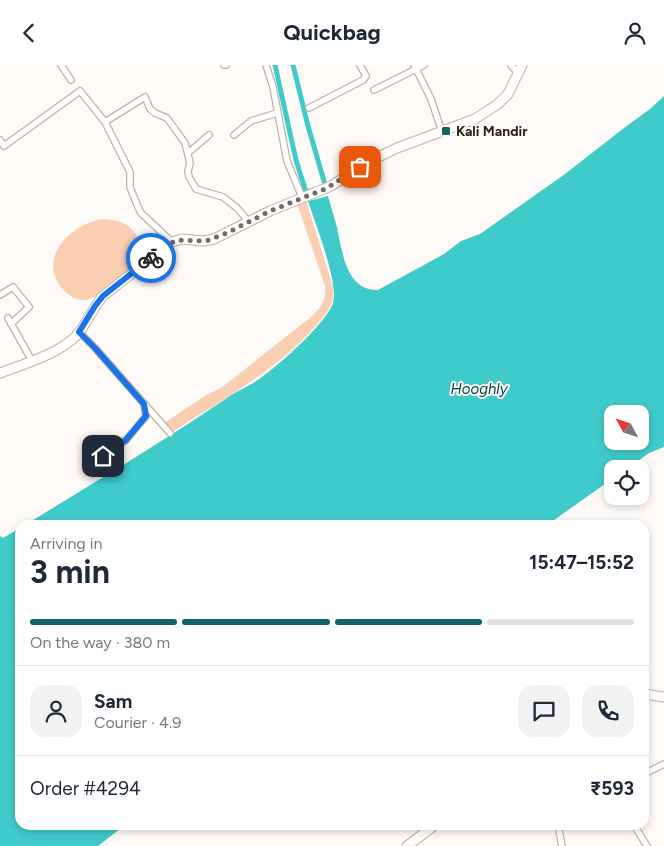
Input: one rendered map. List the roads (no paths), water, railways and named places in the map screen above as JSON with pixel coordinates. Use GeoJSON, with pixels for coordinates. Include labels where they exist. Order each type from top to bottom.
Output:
{"type":"FeatureCollection","features":[{"type":"Feature","properties":{"kind":"main road"},"geometry":{"type":"LineString","coordinates":[[0,373],[57,350],[69,342],[79,332],[103,296],[172,242],[182,239],[203,241],[214,239],[331,186],[377,157],[475,119],[498,104],[511,90],[520,69]]}},
{"type":"Feature","properties":{"kind":"main road"},"geometry":{"type":"LineString","coordinates":[[649,695],[664,697]]}},
{"type":"Feature","properties":{"kind":"main road"},"geometry":{"type":"LineString","coordinates":[[407,846],[428,830]]}},
{"type":"Feature","properties":{"kind":"street"},"geometry":{"type":"LineString","coordinates":[[61,65],[71,80]]}},
{"type":"Feature","properties":{"kind":"street"},"geometry":{"type":"LineString","coordinates":[[266,65],[273,87],[287,161],[304,197]]}},
{"type":"Feature","properties":{"kind":"street"},"geometry":{"type":"LineString","coordinates":[[309,108],[363,81],[366,76],[360,65]]}},
{"type":"Feature","properties":{"kind":"street"},"geometry":{"type":"LineString","coordinates":[[374,90],[416,67],[424,65]]}},
{"type":"Feature","properties":{"kind":"street"},"geometry":{"type":"LineString","coordinates":[[512,65],[520,69]]}},
{"type":"Feature","properties":{"kind":"street"},"geometry":{"type":"LineString","coordinates":[[416,67],[442,132]]}},
{"type":"Feature","properties":{"kind":"street"},"geometry":{"type":"LineString","coordinates":[[0,140],[2,148],[80,91],[105,122],[130,172],[130,187],[141,213],[172,242]]}},
{"type":"Feature","properties":{"kind":"street"},"geometry":{"type":"LineString","coordinates":[[105,122],[145,97],[150,109],[167,118],[185,143],[190,163],[188,171],[196,189],[223,197],[238,208],[249,222]]}},
{"type":"Feature","properties":{"kind":"street"},"geometry":{"type":"LineString","coordinates":[[234,135],[252,121],[277,113]]}},
{"type":"Feature","properties":{"kind":"street"},"geometry":{"type":"LineString","coordinates":[[188,153],[209,135]]}},
{"type":"Feature","properties":{"kind":"street"},"geometry":{"type":"LineString","coordinates":[[0,295],[13,287],[29,307],[10,321],[32,361]]}},
{"type":"Feature","properties":{"kind":"street"},"geometry":{"type":"LineString","coordinates":[[79,332],[170,433]]}},
{"type":"Feature","properties":{"kind":"street"},"geometry":{"type":"LineString","coordinates":[[103,456],[126,440],[146,416],[144,404]]}},
{"type":"Feature","properties":{"kind":"street"},"geometry":{"type":"LineString","coordinates":[[649,772],[664,764]]}},
{"type":"Feature","properties":{"kind":"street"},"geometry":{"type":"LineString","coordinates":[[559,830],[562,846]]}},
{"type":"Feature","properties":{"kind":"street"},"geometry":{"type":"LineString","coordinates":[[637,830],[647,846]]}},
{"type":"Feature","properties":{"kind":"water","name":"Hooghly"},"geometry":{"type":"Polygon","coordinates":[[[664,96],[664,447],[649,453],[639,460],[604,460],[604,485],[554,520],[33,520],[262,377],[310,335],[328,312],[333,303],[334,294],[330,268],[308,201],[328,196],[347,268],[359,284],[367,289],[378,290],[444,254],[461,241],[480,234],[565,174],[650,109],[664,96]]]}},
{"type":"Feature","properties":{"kind":"water"},"geometry":{"type":"Polygon","coordinates":[[[15,531],[15,830],[119,830],[98,846],[0,846],[0,536],[3,538],[15,531]]]}},
{"type":"Feature","properties":{"kind":"waterway"},"geometry":{"type":"LineString","coordinates":[[275,65],[296,160],[306,192],[311,191]]}},
{"type":"Feature","properties":{"kind":"waterway"},"geometry":{"type":"LineString","coordinates":[[293,65],[326,188],[324,189]]}},
{"type":"Feature","properties":{"kind":"place","name":"Kali Mandir"},"geometry":{"type":"Point","coordinates":[446,131]}}]}
